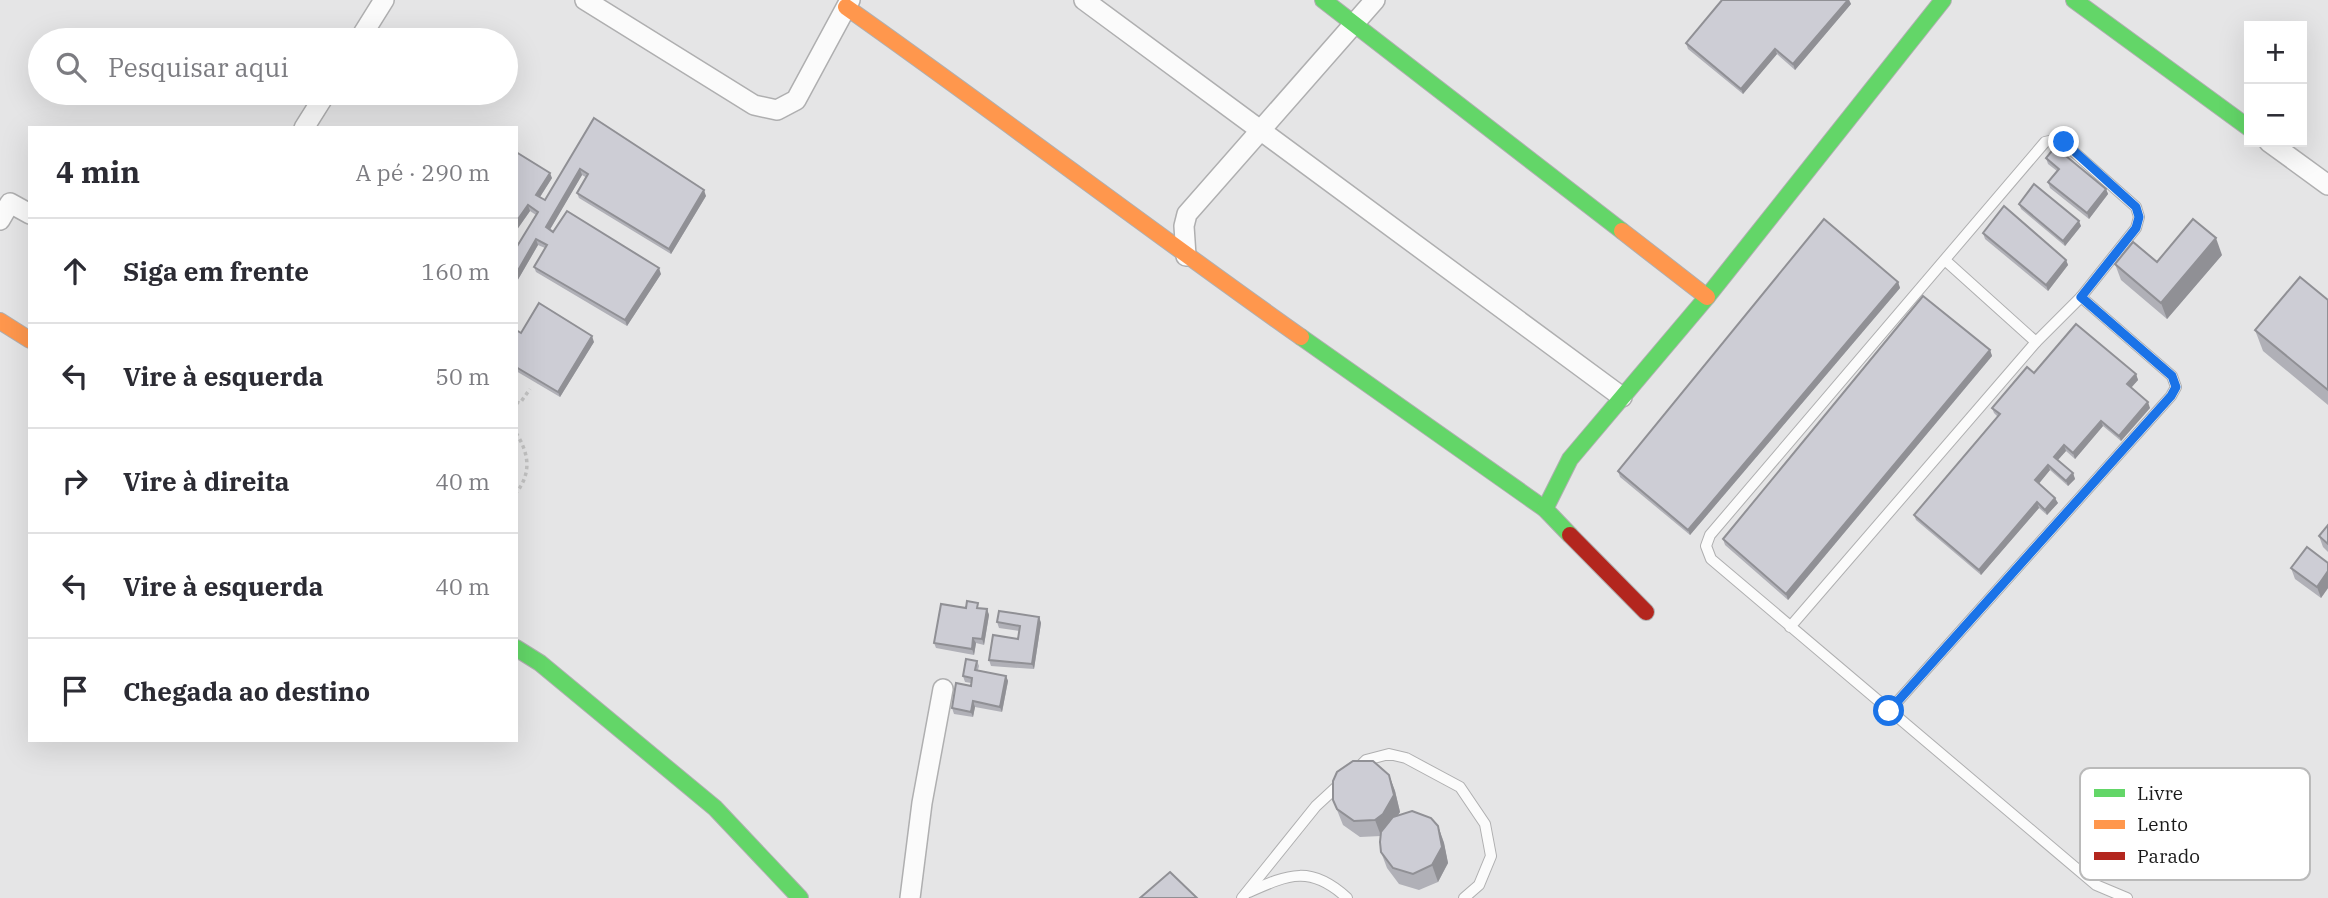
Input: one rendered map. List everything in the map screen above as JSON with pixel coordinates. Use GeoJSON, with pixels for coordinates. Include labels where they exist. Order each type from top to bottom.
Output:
{"type":"FeatureCollection","features":[{"type":"Feature","properties":{"kind":"street"},"geometry":{"type":"LineString","coordinates":[[366,28],[384,0]]}},
{"type":"Feature","properties":{"kind":"street"},"geometry":{"type":"LineString","coordinates":[[585,0],[754,105],[777,110],[796,100],[848,4],[1186,257],[1545,509],[1646,612]]}},
{"type":"Feature","properties":{"kind":"street"},"geometry":{"type":"LineString","coordinates":[[1084,0],[1261,128],[1622,397]]}},
{"type":"Feature","properties":{"kind":"street"},"geometry":{"type":"LineString","coordinates":[[1323,0],[1707,297]]}},
{"type":"Feature","properties":{"kind":"street"},"geometry":{"type":"LineString","coordinates":[[1186,257],[1184,226],[1187,214],[1375,0]]}},
{"type":"Feature","properties":{"kind":"street"},"geometry":{"type":"LineString","coordinates":[[1545,509],[1570,458],[1707,297],[1943,0]]}},
{"type":"Feature","properties":{"kind":"street"},"geometry":{"type":"LineString","coordinates":[[2074,0],[2244,124]]}},
{"type":"Feature","properties":{"kind":"street"},"geometry":{"type":"LineString","coordinates":[[305,126],[318,105]]}},
{"type":"Feature","properties":{"kind":"street"},"geometry":{"type":"LineString","coordinates":[[2276,147],[2328,185]]}},
{"type":"Feature","properties":{"kind":"street"},"geometry":{"type":"LineString","coordinates":[[0,220],[10,203],[28,213]]}},
{"type":"Feature","properties":{"kind":"street"},"geometry":{"type":"LineString","coordinates":[[0,321],[28,339]]}},
{"type":"Feature","properties":{"kind":"street"},"geometry":{"type":"LineString","coordinates":[[518,649],[540,663],[716,807],[800,898]]}},
{"type":"Feature","properties":{"kind":"street"},"geometry":{"type":"LineString","coordinates":[[910,898],[922,803],[943,690]]}},
{"type":"Feature","properties":{"kind":"lane"},"geometry":{"type":"LineString","coordinates":[[1790,627],[2036,342],[2081,297],[2136,228],[2139,217],[2136,207],[2064,142],[2046,142],[1710,535],[1706,546],[1710,559],[1790,627],[1889,711],[2080,872]]}},
{"type":"Feature","properties":{"kind":"lane"},"geometry":{"type":"LineString","coordinates":[[1946,261],[2036,342]]}},
{"type":"Feature","properties":{"kind":"lane"},"geometry":{"type":"LineString","coordinates":[[1889,711],[2171,396],[2176,387],[2172,376],[2081,297]]}},
{"type":"Feature","properties":{"kind":"lane"},"geometry":{"type":"LineString","coordinates":[[1244,896],[1316,806],[1367,760],[1389,754],[1406,758],[1460,787],[1485,824],[1491,856],[1479,885],[1464,898]]}},
{"type":"Feature","properties":{"kind":"lane"},"geometry":{"type":"LineString","coordinates":[[1244,896],[1286,876],[1312,876],[1332,885],[1347,898]]}},
{"type":"Feature","properties":{"kind":"lane"},"geometry":{"type":"LineString","coordinates":[[2090,880],[2127,898]]}},
{"type":"Feature","properties":{"kind":"lane"},"geometry":{"type":"LineString","coordinates":[[2096,885],[2103,898]]}},
{"type":"Feature","properties":{"kind":"path"},"geometry":{"type":"LineString","coordinates":[[518,402],[530,389]]}},
{"type":"Feature","properties":{"kind":"path"},"geometry":{"type":"LineString","coordinates":[[518,436],[525,446],[528,461],[526,477],[518,490]]}},
{"type":"Feature","properties":{"kind":"building"},"geometry":{"type":"Polygon","coordinates":[[[1722,0],[1848,0],[1793,64],[1775,49],[1741,89],[1686,43],[1722,0]]]}},
{"type":"Feature","properties":{"kind":"building"},"geometry":{"type":"Polygon","coordinates":[[[594,118],[704,190],[669,249],[577,193],[588,174],[580,169],[546,227],[553,232],[567,211],[659,268],[625,320],[534,267],[547,245],[536,239],[518,270],[518,245],[538,212],[528,205],[518,219],[518,153],[550,173],[536,195],[545,200],[594,118]]]}},
{"type":"Feature","properties":{"kind":"building"},"geometry":{"type":"Polygon","coordinates":[[[2055,147],[2106,189],[2087,213],[2048,182],[2059,169],[2046,158],[2055,147]]]}},
{"type":"Feature","properties":{"kind":"building"},"geometry":{"type":"Polygon","coordinates":[[[2034,184],[2079,221],[2063,241],[2019,204],[2034,184]]]}},
{"type":"Feature","properties":{"kind":"building"},"geometry":{"type":"Polygon","coordinates":[[[2004,206],[2066,260],[2046,285],[1983,233],[2004,206]]]}},
{"type":"Feature","properties":{"kind":"building"},"geometry":{"type":"Polygon","coordinates":[[[1824,219],[1898,282],[1688,530],[1618,471],[1824,219]]]}},
{"type":"Feature","properties":{"kind":"building"},"geometry":{"type":"Polygon","coordinates":[[[2193,219],[2216,238],[2161,303],[2115,264],[2133,242],[2157,262],[2193,219]]]}},
{"type":"Feature","properties":{"kind":"building"},"geometry":{"type":"Polygon","coordinates":[[[2300,277],[2328,300],[2328,390],[2255,330],[2300,277]]]}},
{"type":"Feature","properties":{"kind":"building"},"geometry":{"type":"Polygon","coordinates":[[[1923,296],[1990,350],[1786,594],[1723,539],[1923,296]]]}},
{"type":"Feature","properties":{"kind":"building"},"geometry":{"type":"Polygon","coordinates":[[[539,303],[592,336],[558,392],[518,368],[518,331],[521,333],[539,303]]]}},
{"type":"Feature","properties":{"kind":"building"},"geometry":{"type":"Polygon","coordinates":[[[2076,324],[2136,374],[2127,384],[2148,402],[2119,436],[2101,421],[2073,453],[2064,445],[2054,457],[2073,473],[2066,481],[2048,465],[2035,480],[2055,498],[2045,510],[2037,502],[1979,570],[1914,515],[2000,414],[1992,408],[2027,367],[2034,373],[2076,324]]]}},
{"type":"Feature","properties":{"kind":"building"},"geometry":{"type":"Polygon","coordinates":[[[2328,525],[2328,544],[2319,536],[2328,525]]]}},
{"type":"Feature","properties":{"kind":"building"},"geometry":{"type":"Polygon","coordinates":[[[2307,547],[2328,563],[2328,571],[2317,587],[2291,568],[2307,547]]]}},
{"type":"Feature","properties":{"kind":"building"},"geometry":{"type":"Polygon","coordinates":[[[967,601],[978,603],[977,608],[987,609],[982,639],[973,638],[972,649],[934,643],[941,604],[966,608],[967,601]]]}},
{"type":"Feature","properties":{"kind":"building"},"geometry":{"type":"Polygon","coordinates":[[[999,611],[1039,617],[1032,664],[989,660],[993,635],[1018,639],[1020,626],[997,622],[999,611]]]}},
{"type":"Feature","properties":{"kind":"building"},"geometry":{"type":"Polygon","coordinates":[[[966,659],[977,661],[975,670],[1006,676],[1000,707],[973,701],[971,712],[952,708],[956,683],[971,686],[972,678],[963,676],[966,659]]]}},
{"type":"Feature","properties":{"kind":"building"},"geometry":{"type":"Polygon","coordinates":[[[1353,761],[1373,761],[1389,775],[1394,795],[1383,814],[1375,820],[1354,821],[1337,809],[1333,800],[1333,781],[1337,772],[1353,761]]]}},
{"type":"Feature","properties":{"kind":"building"},"geometry":{"type":"Polygon","coordinates":[[[1412,811],[1431,818],[1438,826],[1442,847],[1432,865],[1413,874],[1393,868],[1381,852],[1380,842],[1381,832],[1393,817],[1412,811]]]}},
{"type":"Feature","properties":{"kind":"building"},"geometry":{"type":"Polygon","coordinates":[[[1170,872],[1197,898],[1140,898],[1170,872]]]}},
{"type":"Feature","properties":{"kind":"traffic: fast"},"geometry":{"type":"LineString","coordinates":[[1323,0],[1622,231]]}},
{"type":"Feature","properties":{"kind":"traffic: fast"},"geometry":{"type":"LineString","coordinates":[[1545,509],[1570,459],[1707,297],[1943,0]]}},
{"type":"Feature","properties":{"kind":"traffic: fast"},"geometry":{"type":"LineString","coordinates":[[2074,0],[2244,124]]}},
{"type":"Feature","properties":{"kind":"traffic: fast"},"geometry":{"type":"LineString","coordinates":[[1301,337],[1545,509],[1570,535]]}},
{"type":"Feature","properties":{"kind":"traffic: fast"},"geometry":{"type":"LineString","coordinates":[[518,649],[540,663],[715,808],[800,898]]}},
{"type":"Feature","properties":{"kind":"traffic: slow"},"geometry":{"type":"LineString","coordinates":[[846,7],[1301,337]]}},
{"type":"Feature","properties":{"kind":"traffic: slow"},"geometry":{"type":"LineString","coordinates":[[1622,231],[1707,297]]}},
{"type":"Feature","properties":{"kind":"traffic: slow"},"geometry":{"type":"LineString","coordinates":[[0,321],[28,339]]}},
{"type":"Feature","properties":{"kind":"traffic: jam"},"geometry":{"type":"LineString","coordinates":[[1570,535],[1646,612]]}},
{"type":"Feature","properties":{"kind":"route"},"geometry":{"type":"LineString","coordinates":[[1889,711],[2171,396],[2176,387],[2172,376],[2081,297],[2136,228],[2139,217],[2136,207],[2064,142]]}}]}
